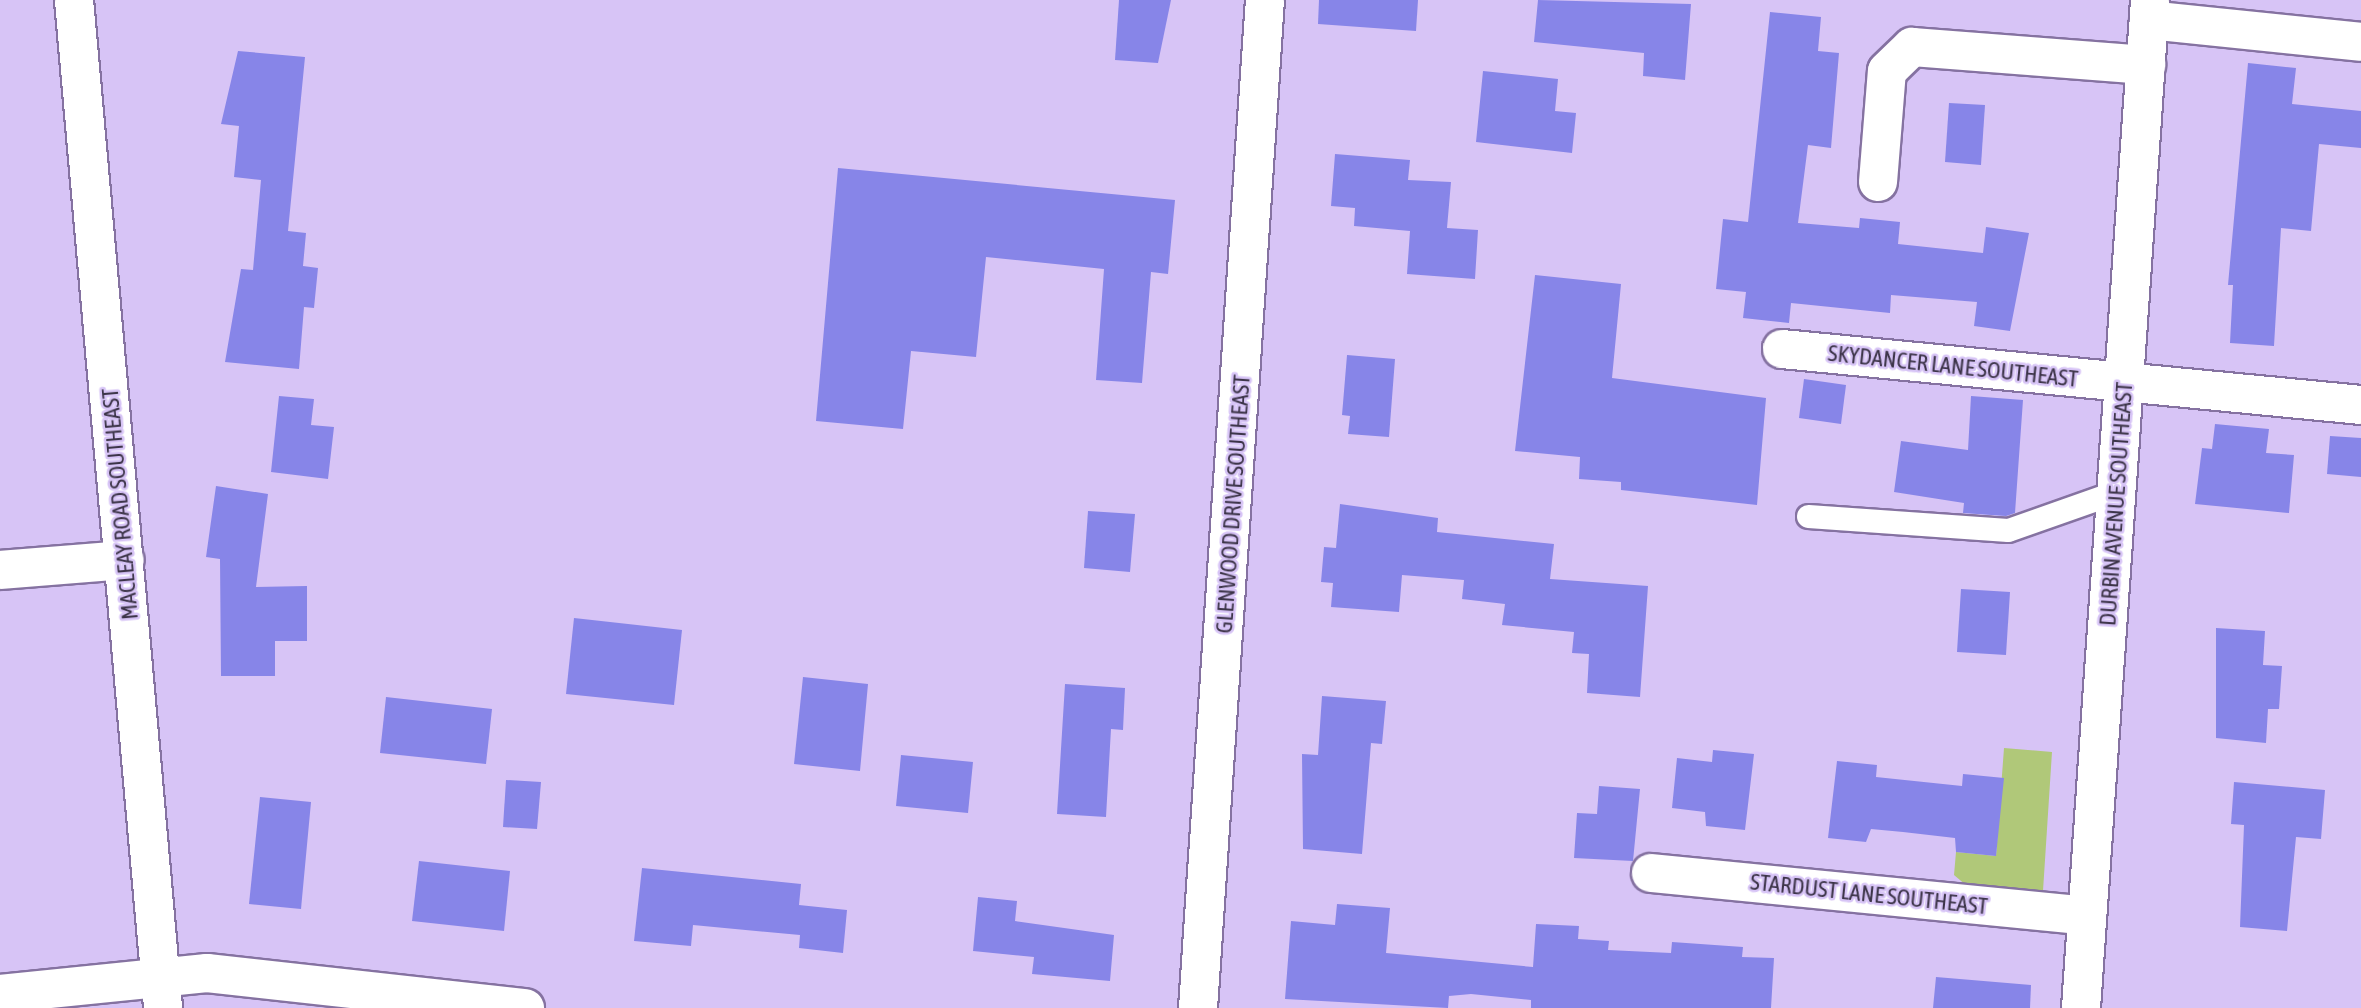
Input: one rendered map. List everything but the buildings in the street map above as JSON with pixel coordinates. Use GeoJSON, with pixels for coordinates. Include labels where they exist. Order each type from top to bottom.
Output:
{"type":"FeatureCollection","features":[{"type":"Feature","properties":{"kind":"street","name":"MACLEAY ROAD SOUTHEAST"},"geometry":{"type":"LineString","coordinates":[[74,0],[162,992]]}},
{"type":"Feature","properties":{"kind":"street","name":"GLENWOOD DRIVE SOUTHEAST"},"geometry":{"type":"LineString","coordinates":[[1198,1008],[1265,0]]}},
{"type":"Feature","properties":{"kind":"street"},"geometry":{"type":"LineString","coordinates":[[2150,10],[2361,42]]}},
{"type":"Feature","properties":{"kind":"street","name":"DURBIN AVENUE SOUTHEAST"},"geometry":{"type":"LineString","coordinates":[[2081,1008],[2150,10]]}},
{"type":"Feature","properties":{"kind":"street"},"geometry":{"type":"LineString","coordinates":[[1878,182],[1887,71],[1912,47],[2147,65]]}},
{"type":"Feature","properties":{"kind":"street","name":"SKYDANCER LANE SOUTHEAST"},"geometry":{"type":"LineString","coordinates":[[1782,349],[2361,405]]}},
{"type":"Feature","properties":{"kind":"street"},"geometry":{"type":"LineString","coordinates":[[0,570],[125,560]]}},
{"type":"Feature","properties":{"kind":"street","name":"STARDUST LANE SOUTHEAST"},"geometry":{"type":"LineString","coordinates":[[1651,873],[2087,916]]}},
{"type":"Feature","properties":{"kind":"street"},"geometry":{"type":"LineString","coordinates":[[0,994],[162,992],[207,974],[525,1008]]}},
{"type":"Feature","properties":{"kind":"lane"},"geometry":{"type":"LineString","coordinates":[[1808,516],[2008,530],[2116,492]]}},
{"type":"Feature","properties":{"kind":"green space"},"geometry":{"type":"Polygon","coordinates":[[[2004,748],[2052,752],[2043,891],[1967,886],[1954,875],[1956,852],[1996,856],[2004,748]]]}}]}
